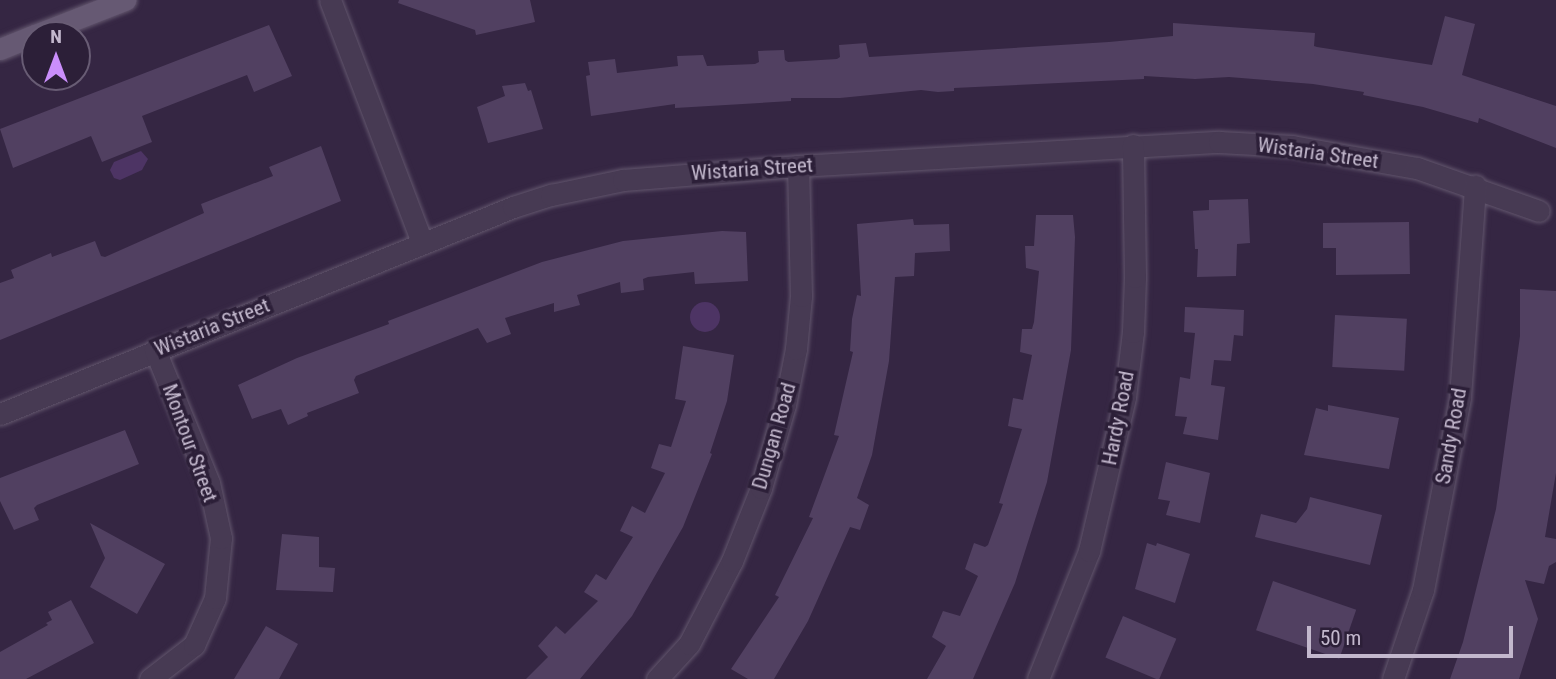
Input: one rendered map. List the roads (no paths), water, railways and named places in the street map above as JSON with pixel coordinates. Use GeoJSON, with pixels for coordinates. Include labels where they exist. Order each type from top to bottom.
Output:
{"type":"FeatureCollection","features":[{"type":"Feature","properties":{"kind":"main road"},"geometry":{"type":"LineString","coordinates":[[71,21],[125,0]]}},
{"type":"Feature","properties":{"kind":"main road"},"geometry":{"type":"LineString","coordinates":[[0,49],[21,41]]}},
{"type":"Feature","properties":{"kind":"street"},"geometry":{"type":"LineString","coordinates":[[330,0],[422,242]]}},
{"type":"Feature","properties":{"kind":"street","name":"Wistaria Street"},"geometry":{"type":"LineString","coordinates":[[0,414],[513,207],[590,186],[663,175],[1133,145],[1219,142],[1292,146],[1416,168],[1475,186],[1539,211]]}},
{"type":"Feature","properties":{"kind":"street","name":"Hardy Road"},"geometry":{"type":"LineString","coordinates":[[1038,679],[1089,551],[1125,397],[1133,332],[1135,277],[1133,145]]}},
{"type":"Feature","properties":{"kind":"street","name":"Dungan Road"},"geometry":{"type":"LineString","coordinates":[[657,679],[689,644],[732,561],[761,488],[785,405],[796,349],[801,296],[797,166]]}},
{"type":"Feature","properties":{"kind":"street","name":"Sandy Road"},"geometry":{"type":"LineString","coordinates":[[1393,679],[1423,590],[1460,397],[1475,186]]}},
{"type":"Feature","properties":{"kind":"street","name":"Montour Street"},"geometry":{"type":"LineString","coordinates":[[150,679],[194,645],[215,598],[221,538],[209,483],[155,350]]}}]}
